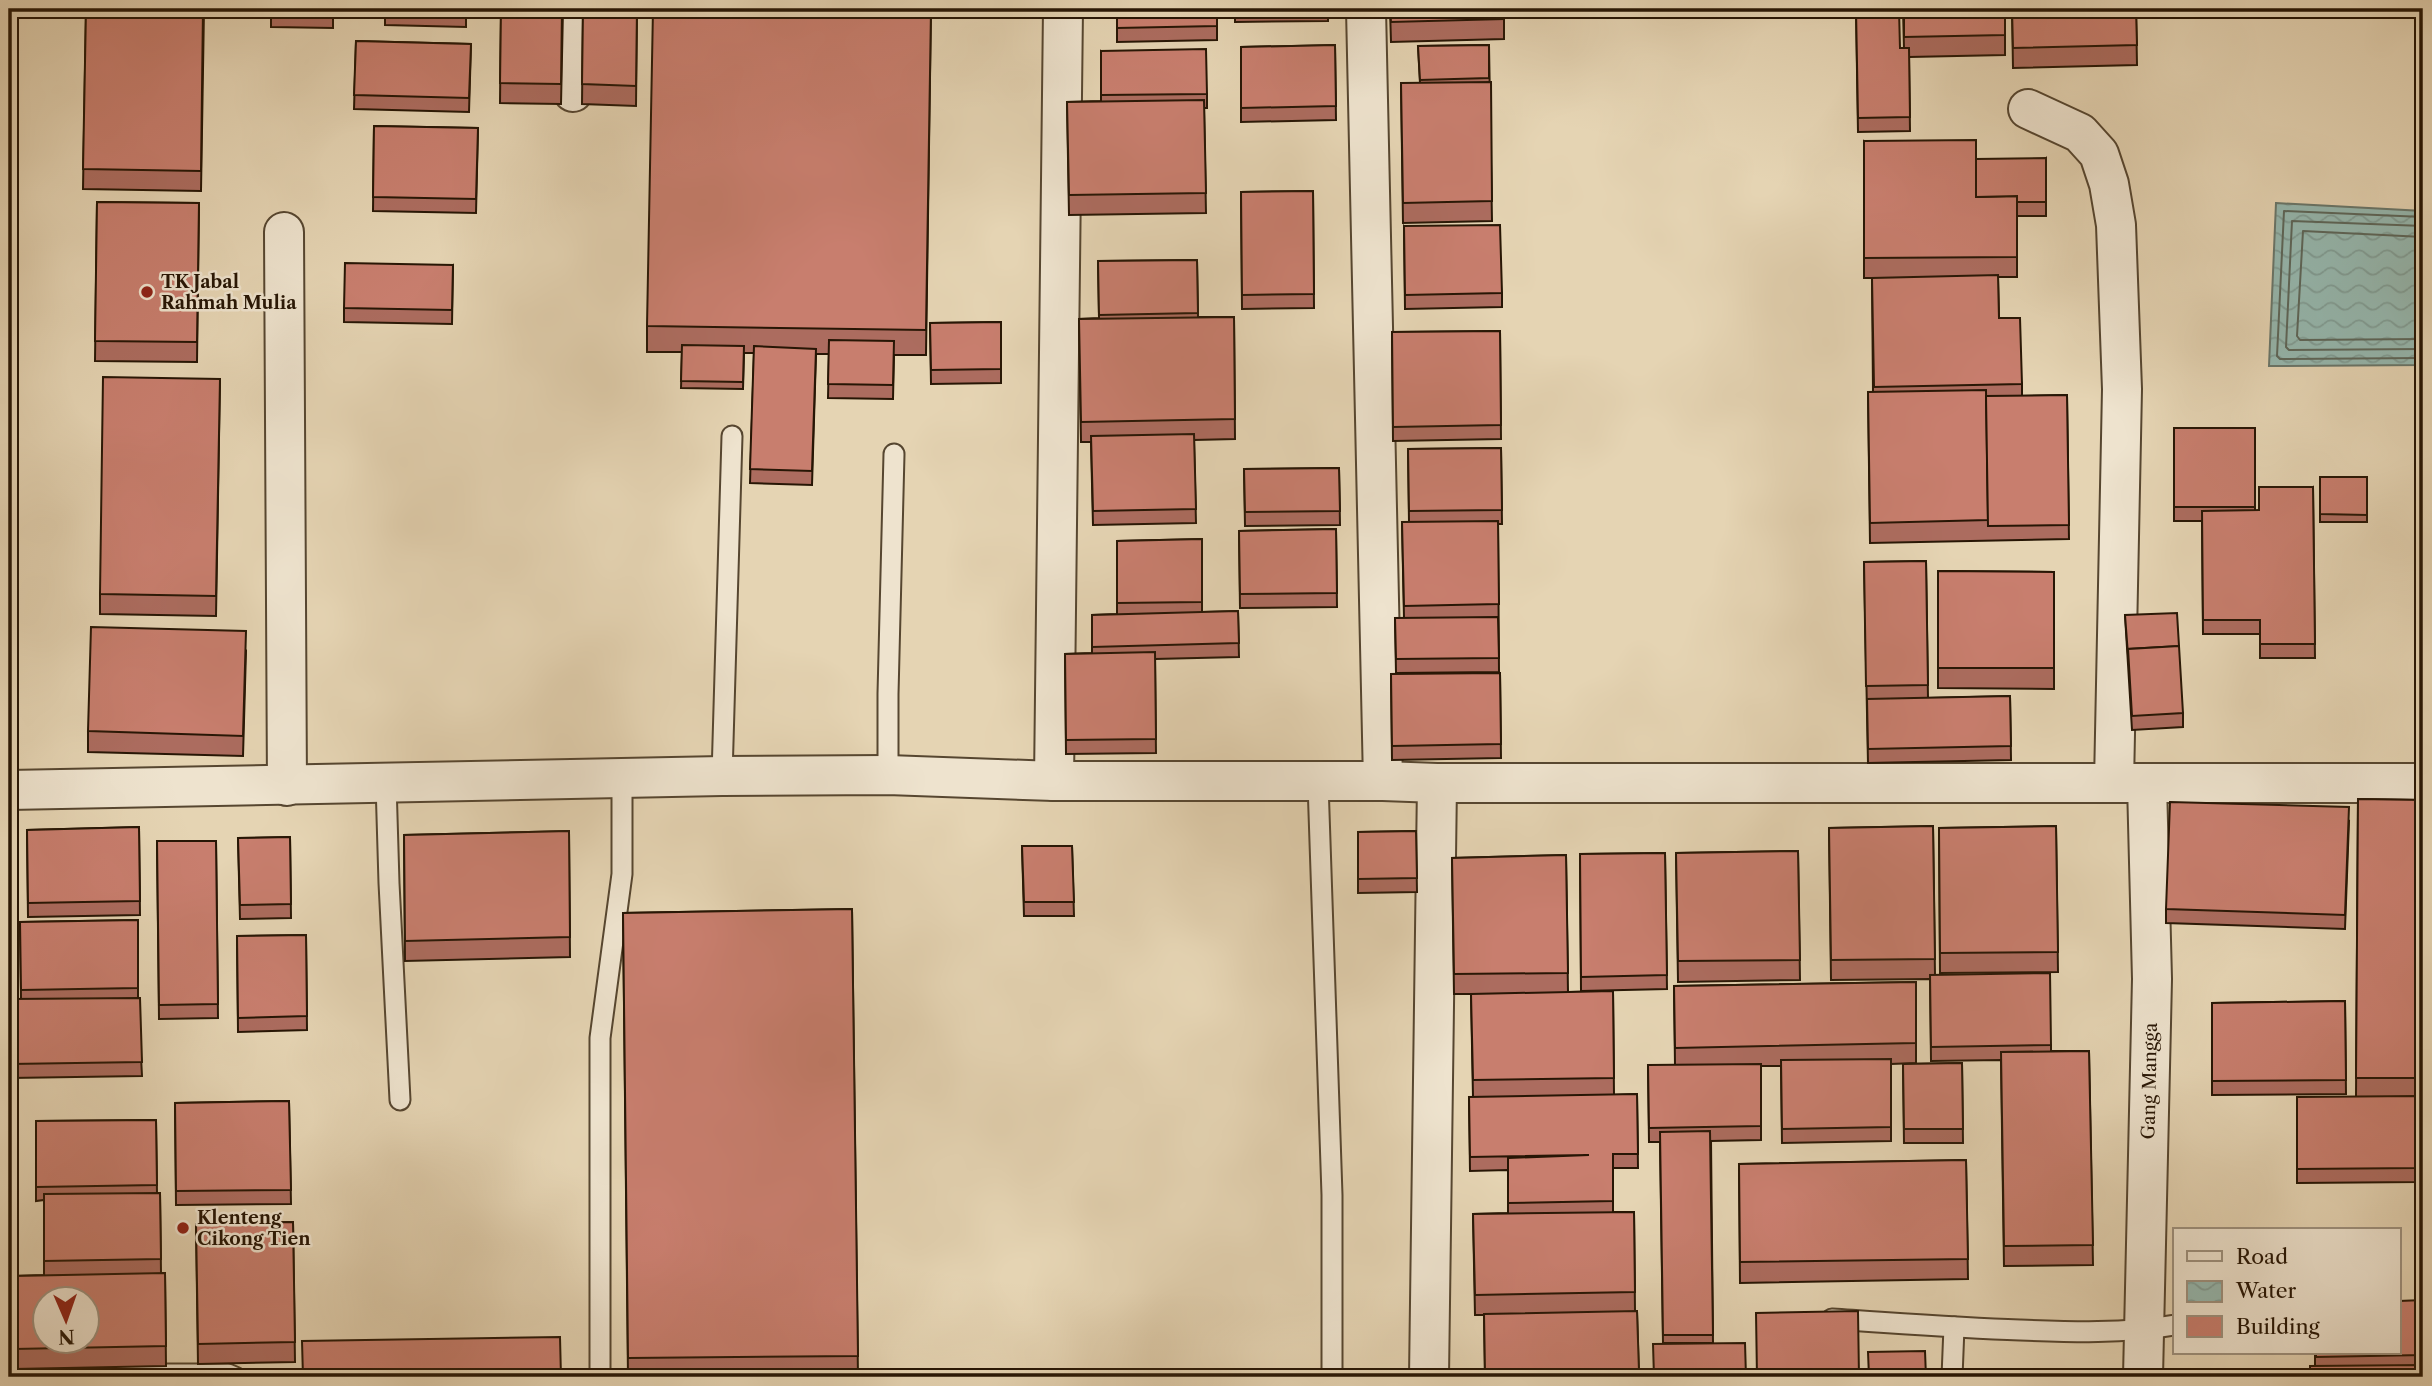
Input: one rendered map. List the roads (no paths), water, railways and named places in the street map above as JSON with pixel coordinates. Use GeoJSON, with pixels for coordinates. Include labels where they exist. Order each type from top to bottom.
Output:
{"type":"FeatureCollection","features":[{"type":"Feature","properties":{"kind":"street"},"geometry":{"type":"LineString","coordinates":[[573,92],[575,9]]}},
{"type":"Feature","properties":{"kind":"street"},"geometry":{"type":"LineString","coordinates":[[1054,780],[1063,9]]}},
{"type":"Feature","properties":{"kind":"street"},"geometry":{"type":"LineString","coordinates":[[1366,9],[1383,781]]}},
{"type":"Feature","properties":{"kind":"street","name":"Gang Mangga"},"geometry":{"type":"LineString","coordinates":[[2028,109],[2080,133],[2099,154],[2109,184],[2116,225],[2131,784],[2151,979],[2159,1328],[2143,1377]]}},
{"type":"Feature","properties":{"kind":"street"},"geometry":{"type":"LineString","coordinates":[[284,232],[287,786]]}},
{"type":"Feature","properties":{"kind":"street"},"geometry":{"type":"LineString","coordinates":[[9,790],[888,775],[1318,783],[2423,783]]}},
{"type":"Feature","properties":{"kind":"street"},"geometry":{"type":"LineString","coordinates":[[1429,1377],[1437,783]]}},
{"type":"Feature","properties":{"kind":"lane"},"geometry":{"type":"LineString","coordinates":[[722,776],[732,436]]}},
{"type":"Feature","properties":{"kind":"lane"},"geometry":{"type":"LineString","coordinates":[[888,775],[894,454]]}},
{"type":"Feature","properties":{"kind":"lane"},"geometry":{"type":"LineString","coordinates":[[600,1377],[600,1038],[622,874],[622,779]]}},
{"type":"Feature","properties":{"kind":"lane"},"geometry":{"type":"LineString","coordinates":[[386,783],[400,1100]]}},
{"type":"Feature","properties":{"kind":"lane"},"geometry":{"type":"LineString","coordinates":[[1318,783],[1332,1195],[1332,1377]]}},
{"type":"Feature","properties":{"kind":"lane"},"geometry":{"type":"LineString","coordinates":[[1831,1319],[2096,1333],[2159,1328]]}},
{"type":"Feature","properties":{"kind":"lane"},"geometry":{"type":"LineString","coordinates":[[1952,1377],[1954,1327]]}},
{"type":"Feature","properties":{"kind":"lane"},"geometry":{"type":"LineString","coordinates":[[9,1374],[228,1374],[235,1377]]}},
{"type":"Feature","properties":{"kind":"water"},"geometry":{"type":"Polygon","coordinates":[[[2276,203],[2423,211],[2423,365],[2269,366],[2276,203]]]}},
{"type":"Feature","properties":{"kind":"place","name":"TK Jabal Rahmah Mulia"},"geometry":{"type":"Point","coordinates":[147,292]}},
{"type":"Feature","properties":{"kind":"place","name":"Klenteng Cikong Tien"},"geometry":{"type":"Point","coordinates":[183,1228]}}]}
